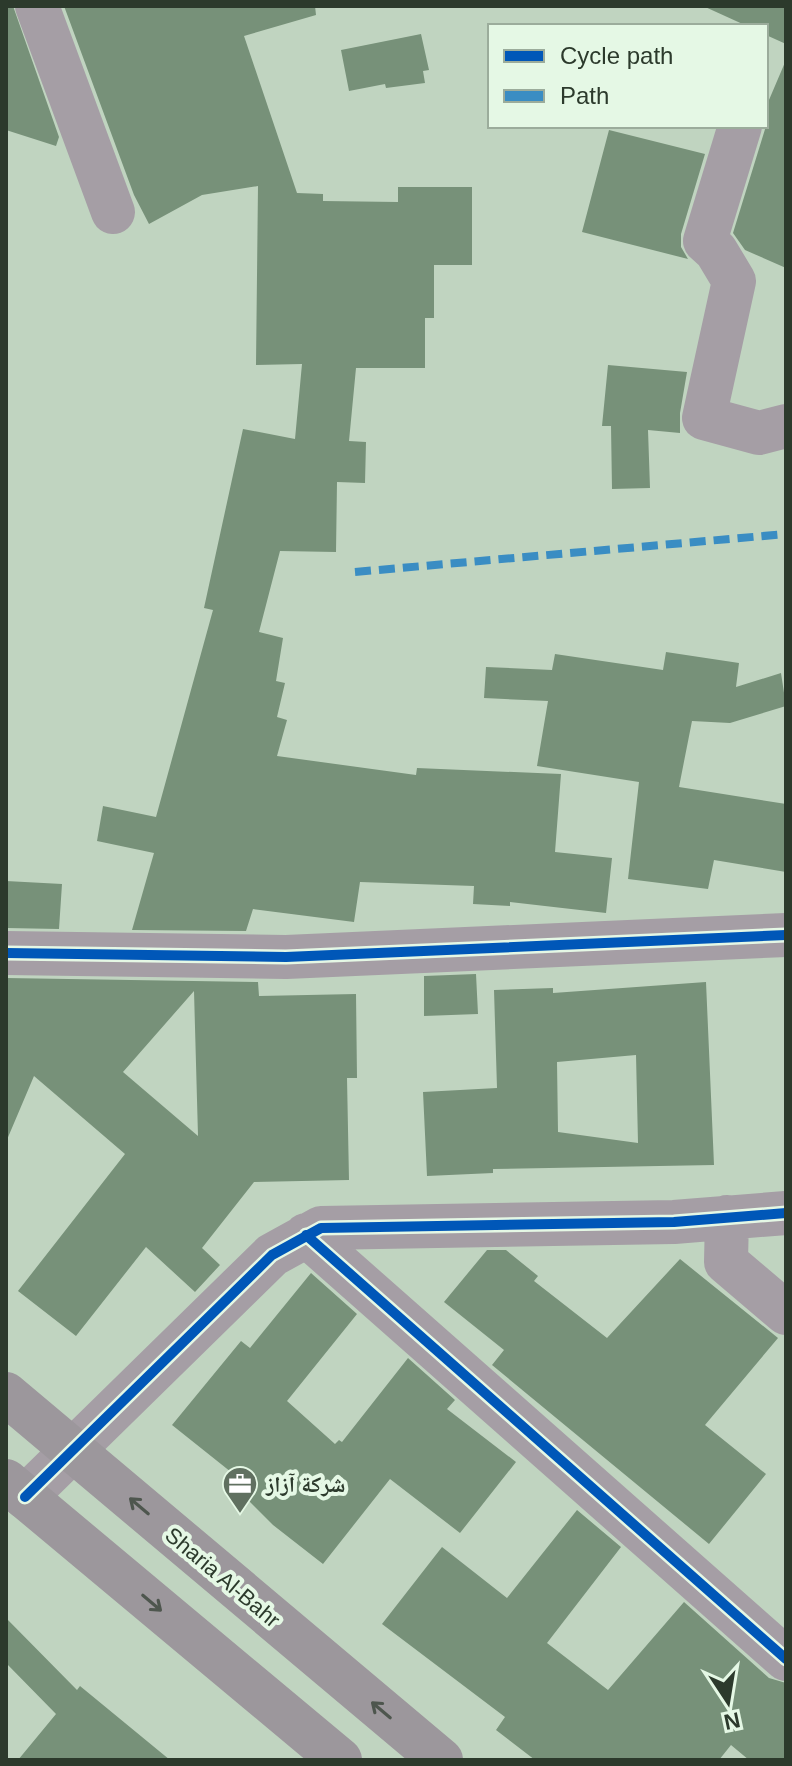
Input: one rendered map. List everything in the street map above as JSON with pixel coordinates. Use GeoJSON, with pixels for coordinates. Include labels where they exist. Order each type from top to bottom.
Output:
{"type":"FeatureCollection","features":[{"type":"Feature","properties":{"kind":"main road","name":"Sharia Al-Bahr"},"geometry":{"type":"LineString","coordinates":[[6,1394],[441,1760]]}},
{"type":"Feature","properties":{"kind":"main road"},"geometry":{"type":"LineString","coordinates":[[15,1489],[340,1760]]}},
{"type":"Feature","properties":{"kind":"street"},"geometry":{"type":"LineString","coordinates":[[37,6],[113,212]]}},
{"type":"Feature","properties":{"kind":"street"},"geometry":{"type":"LineString","coordinates":[[739,128],[705,241],[716,251],[734,281],[704,418],[759,433],[786,426]]}},
{"type":"Feature","properties":{"kind":"street"},"geometry":{"type":"LineString","coordinates":[[6,953],[286,957],[786,935]]}},
{"type":"Feature","properties":{"kind":"street"},"geometry":{"type":"LineString","coordinates":[[15,1489],[74,1452],[272,1255],[321,1228],[674,1222],[786,1213]]}},
{"type":"Feature","properties":{"kind":"street"},"geometry":{"type":"LineString","coordinates":[[727,1217],[726,1262],[786,1313]]}},
{"type":"Feature","properties":{"kind":"street"},"geometry":{"type":"LineString","coordinates":[[306,1235],[786,1659]]}},
{"type":"Feature","properties":{"kind":"building"},"geometry":{"type":"Polygon","coordinates":[[[6,6],[13,6],[59,137],[56,146],[6,130],[6,6]]]}},
{"type":"Feature","properties":{"kind":"building"},"geometry":{"type":"Polygon","coordinates":[[[64,6],[315,6],[316,15],[244,36],[297,193],[323,194],[323,201],[398,202],[398,187],[472,187],[472,265],[434,265],[434,318],[425,318],[425,368],[356,368],[349,441],[366,442],[365,483],[337,482],[336,552],[280,551],[259,632],[283,638],[276,681],[285,683],[277,717],[287,720],[277,756],[416,775],[417,768],[561,774],[555,852],[612,858],[606,913],[510,902],[510,906],[473,904],[474,886],[360,882],[354,922],[253,909],[246,931],[132,930],[154,853],[97,841],[103,806],[156,817],[213,610],[204,608],[243,429],[295,439],[302,364],[256,365],[258,186],[202,195],[149,224],[134,195],[64,6]]]}},
{"type":"Feature","properties":{"kind":"building"},"geometry":{"type":"Polygon","coordinates":[[[703,6],[786,6],[786,44],[768,36],[768,24],[743,24],[703,6]]]}},
{"type":"Feature","properties":{"kind":"building"},"geometry":{"type":"Polygon","coordinates":[[[421,34],[429,70],[423,71],[425,83],[386,88],[385,84],[349,91],[341,50],[421,34]]]}},
{"type":"Feature","properties":{"kind":"building"},"geometry":{"type":"Polygon","coordinates":[[[786,60],[786,268],[745,250],[733,233],[765,128],[768,128],[768,102],[786,60]]]}},
{"type":"Feature","properties":{"kind":"building"},"geometry":{"type":"Polygon","coordinates":[[[609,130],[705,154],[681,234],[681,247],[688,259],[582,232],[609,130]]]}},
{"type":"Feature","properties":{"kind":"building"},"geometry":{"type":"Polygon","coordinates":[[[608,365],[687,372],[680,433],[648,430],[650,488],[612,489],[611,426],[602,426],[608,365]]]}},
{"type":"Feature","properties":{"kind":"building"},"geometry":{"type":"Polygon","coordinates":[[[666,652],[739,663],[736,687],[781,673],[786,706],[730,723],[692,721],[679,787],[786,804],[786,872],[714,860],[708,889],[628,879],[639,782],[537,766],[548,701],[484,698],[486,667],[552,670],[555,654],[663,670],[666,652]]]}},
{"type":"Feature","properties":{"kind":"building"},"geometry":{"type":"Polygon","coordinates":[[[6,881],[62,884],[59,929],[6,928],[6,881]]]}},
{"type":"Feature","properties":{"kind":"building"},"geometry":{"type":"Polygon","coordinates":[[[476,974],[478,1014],[424,1016],[424,976],[476,974]]]}},
{"type":"Feature","properties":{"kind":"building"},"geometry":{"type":"Polygon","coordinates":[[[6,978],[258,982],[259,996],[356,994],[357,1078],[347,1078],[349,1180],[254,1182],[202,1248],[220,1265],[195,1292],[146,1247],[76,1336],[18,1291],[125,1154],[34,1076],[6,1142],[6,978]],[[194,991],[123,1072],[198,1136],[194,991]]]}},
{"type":"Feature","properties":{"kind":"building"},"geometry":{"type":"Polygon","coordinates":[[[706,982],[714,1165],[493,1169],[493,1173],[427,1176],[423,1092],[497,1088],[494,990],[553,988],[553,993],[706,982]],[[636,1055],[557,1062],[558,1132],[638,1143],[636,1055]]]}},
{"type":"Feature","properties":{"kind":"building"},"geometry":{"type":"Polygon","coordinates":[[[487,1250],[506,1250],[538,1276],[534,1281],[607,1338],[680,1259],[778,1338],[705,1425],[766,1474],[709,1544],[492,1365],[504,1350],[444,1302],[487,1250]]]}},
{"type":"Feature","properties":{"kind":"building"},"geometry":{"type":"Polygon","coordinates":[[[311,1273],[357,1314],[287,1401],[335,1444],[339,1440],[342,1442],[408,1358],[455,1400],[447,1409],[516,1462],[460,1533],[390,1479],[323,1564],[273,1525],[231,1483],[236,1476],[172,1425],[241,1341],[250,1348],[311,1273]]]}},
{"type":"Feature","properties":{"kind":"building"},"geometry":{"type":"Polygon","coordinates":[[[577,1510],[621,1547],[547,1643],[608,1690],[684,1602],[769,1678],[786,1683],[786,1760],[749,1760],[731,1745],[719,1760],[535,1760],[496,1730],[505,1717],[382,1624],[442,1547],[507,1598],[577,1510]]]}},
{"type":"Feature","properties":{"kind":"building"},"geometry":{"type":"Polygon","coordinates":[[[6,1618],[77,1690],[80,1686],[170,1760],[18,1760],[56,1714],[6,1663],[6,1618]]]}},
{"type":"Feature","properties":{"kind":"marked path"},"geometry":{"type":"LineString","coordinates":[[355,572],[786,534]]}},
{"type":"Feature","properties":{"kind":"cycle path"},"geometry":{"type":"LineString","coordinates":[[6,953],[286,957],[786,935]]}},
{"type":"Feature","properties":{"kind":"cycle path"},"geometry":{"type":"LineString","coordinates":[[25,1497],[272,1255],[321,1228],[674,1222],[786,1213]]}},
{"type":"Feature","properties":{"kind":"cycle path"},"geometry":{"type":"LineString","coordinates":[[306,1235],[786,1659]]}},
{"type":"Feature","properties":{"kind":"place","name":"شركة آزاز"},"geometry":{"type":"Point","coordinates":[240,1515]}}]}
